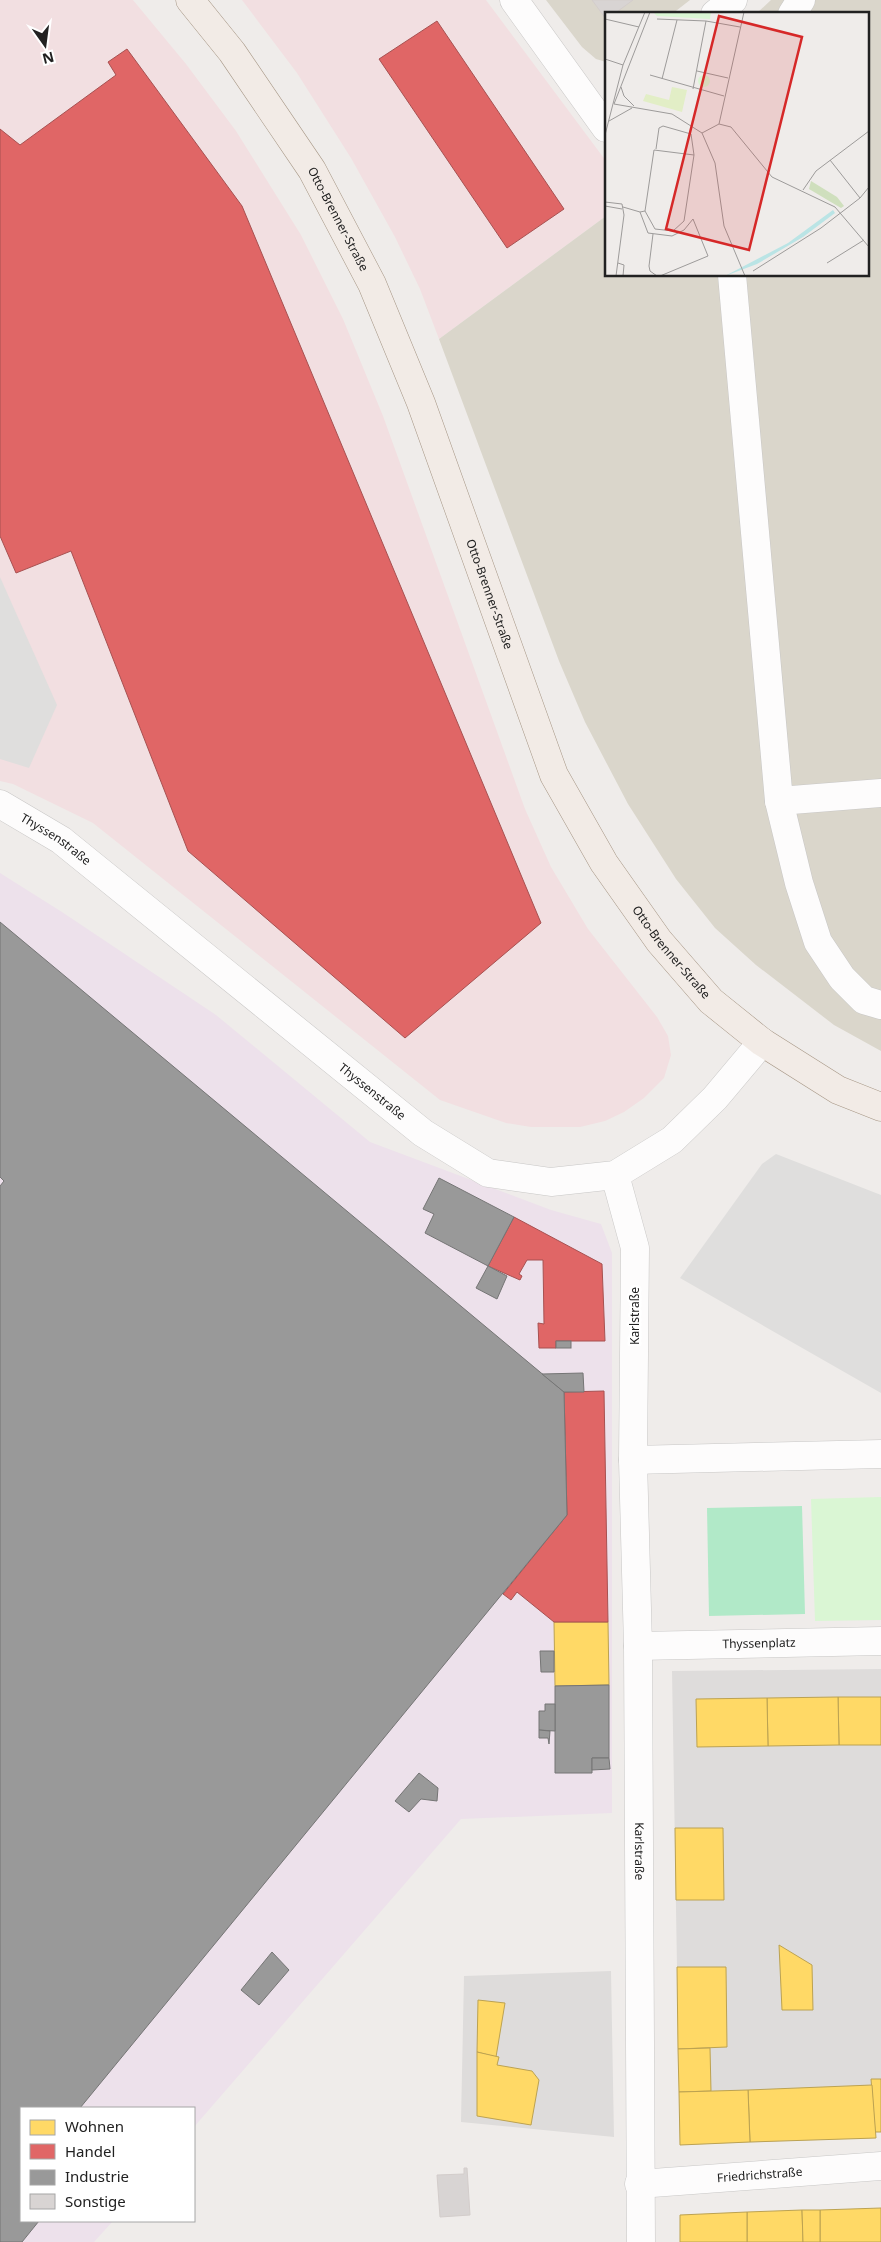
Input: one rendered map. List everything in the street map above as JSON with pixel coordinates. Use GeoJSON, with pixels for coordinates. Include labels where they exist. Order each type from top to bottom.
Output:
{"type":"FeatureCollection","features":[{"type":"Feature","properties":{"kind":"main road","name":"Otto-Brenner-Straße"},"geometry":{"type":"LineString","coordinates":[[190,0],[232,52],[312,170],[372,284],[421,403],[554,775],[604,863],[659,941],[712,1001],[762,1042],[838,1090],[881,1107]]}},
{"type":"Feature","properties":{"kind":"street"},"geometry":{"type":"LineString","coordinates":[[514,0],[605,127]]}},
{"type":"Feature","properties":{"kind":"street"},"geometry":{"type":"LineString","coordinates":[[718,12],[733,0]]}},
{"type":"Feature","properties":{"kind":"street"},"geometry":{"type":"LineString","coordinates":[[793,12],[801,0]]}},
{"type":"Feature","properties":{"kind":"street"},"geometry":{"type":"LineString","coordinates":[[732,276],[779,801],[799,883],[818,942],[842,978],[864,1000],[881,1005]]}},
{"type":"Feature","properties":{"kind":"street"},"geometry":{"type":"LineString","coordinates":[[779,801],[881,793]]}},
{"type":"Feature","properties":{"kind":"street","name":"Thyssenstraße"},"geometry":{"type":"LineString","coordinates":[[0,804],[60,840],[423,1133],[488,1173],[551,1182],[615,1175],[672,1140],[715,1098],[762,1042]]}},
{"type":"Feature","properties":{"kind":"street","name":"Karlstraße"},"geometry":{"type":"LineString","coordinates":[[615,1175],[635,1248],[634,1460],[638,1646],[640,2242]]}},
{"type":"Feature","properties":{"kind":"street"},"geometry":{"type":"LineString","coordinates":[[634,1460],[881,1454]]}},
{"type":"Feature","properties":{"kind":"street","name":"Thyssenplatz"},"geometry":{"type":"LineString","coordinates":[[638,1646],[881,1641]]}},
{"type":"Feature","properties":{"kind":"street","name":"Friedrichstraße"},"geometry":{"type":"LineString","coordinates":[[639,2184],[881,2166]]}},
{"type":"Feature","properties":{"kind":"shaded area"},"geometry":{"type":"Polygon","coordinates":[[[0,0],[133,0],[186,64],[236,131],[301,235],[343,319],[383,416],[525,809],[551,867],[588,929],[657,1017],[668,1036],[671,1055],[664,1078],[644,1098],[624,1112],[605,1121],[580,1127],[531,1127],[506,1123],[440,1100],[93,823],[13,784],[0,781],[0,0]]]}},
{"type":"Feature","properties":{"kind":"shaded area"},"geometry":{"type":"Polygon","coordinates":[[[242,0],[486,0],[605,160],[605,217],[439,339],[420,289],[395,237],[351,158],[297,73],[242,0]]]}},
{"type":"Feature","properties":{"kind":"shaded area"},"geometry":{"type":"Polygon","coordinates":[[[546,0],[690,0],[675,12],[605,12],[605,62],[596,59],[582,47],[546,0]]]}},
{"type":"Feature","properties":{"kind":"shaded area"},"geometry":{"type":"Polygon","coordinates":[[[771,0],[881,0],[881,1051],[834,1025],[756,965],[715,928],[676,879],[628,804],[585,722],[559,661],[439,339],[605,217],[605,276],[868,276],[868,12],[758,12],[771,0]]]}},
{"type":"Feature","properties":{"kind":"shaded area"},"geometry":{"type":"Polygon","coordinates":[[[0,577],[57,705],[29,768],[0,759],[0,577]]]}},
{"type":"Feature","properties":{"kind":"shaded area"},"geometry":{"type":"Polygon","coordinates":[[[0,873],[216,1015],[370,1142],[551,1210],[601,1224],[612,1253],[612,1813],[461,1819],[195,2126],[195,2107],[20,2107],[20,2222],[112,2222],[94,2242],[0,2242],[0,873]]]}},
{"type":"Feature","properties":{"kind":"shaded area"},"geometry":{"type":"Polygon","coordinates":[[[776,1154],[881,1195],[881,1393],[680,1278],[762,1164],[776,1154]]]}},
{"type":"Feature","properties":{"kind":"shaded area"},"geometry":{"type":"Polygon","coordinates":[[[881,1669],[881,2132],[875,2132],[876,2138],[680,2145],[672,1671],[881,1669]]]}},
{"type":"Feature","properties":{"kind":"shaded area"},"geometry":{"type":"Polygon","coordinates":[[[611,1971],[614,2137],[461,2122],[464,1976],[611,1971]]]}},
{"type":"Feature","properties":{"kind":"green space"},"geometry":{"type":"Polygon","coordinates":[[[881,1497],[881,1620],[815,1621],[811,1499],[881,1497]]]}},
{"type":"Feature","properties":{"kind":"green space"},"geometry":{"type":"Polygon","coordinates":[[[802,1506],[805,1614],[709,1616],[707,1508],[802,1506]]]}},
{"type":"Feature","properties":{"kind":"building: Wohnen"},"geometry":{"type":"Polygon","coordinates":[[[554,1622],[608,1622],[609,1685],[555,1686],[554,1622]]]}},
{"type":"Feature","properties":{"kind":"building: Wohnen"},"geometry":{"type":"Polygon","coordinates":[[[838,1697],[881,1697],[881,1745],[839,1745],[838,1697]]]}},
{"type":"Feature","properties":{"kind":"building: Wohnen"},"geometry":{"type":"Polygon","coordinates":[[[838,1697],[839,1745],[768,1746],[767,1698],[838,1697]]]}},
{"type":"Feature","properties":{"kind":"building: Wohnen"},"geometry":{"type":"Polygon","coordinates":[[[767,1698],[768,1746],[697,1747],[696,1699],[767,1698]]]}},
{"type":"Feature","properties":{"kind":"building: Wohnen"},"geometry":{"type":"Polygon","coordinates":[[[675,1828],[723,1828],[724,1900],[676,1900],[675,1828]]]}},
{"type":"Feature","properties":{"kind":"building: Wohnen"},"geometry":{"type":"Polygon","coordinates":[[[779,1945],[812,1965],[813,2010],[782,2010],[779,1945]]]}},
{"type":"Feature","properties":{"kind":"building: Wohnen"},"geometry":{"type":"Polygon","coordinates":[[[677,1967],[726,1967],[727,2047],[678,2049],[677,1967]]]}},
{"type":"Feature","properties":{"kind":"building: Wohnen"},"geometry":{"type":"Polygon","coordinates":[[[478,2000],[505,2003],[496,2057],[477,2052],[478,2000]]]}},
{"type":"Feature","properties":{"kind":"building: Wohnen"},"geometry":{"type":"Polygon","coordinates":[[[710,2048],[711,2091],[679,2092],[678,2049],[710,2048]]]}},
{"type":"Feature","properties":{"kind":"building: Wohnen"},"geometry":{"type":"Polygon","coordinates":[[[477,2052],[499,2057],[497,2065],[532,2071],[539,2080],[531,2125],[477,2116],[477,2052]]]}},
{"type":"Feature","properties":{"kind":"building: Wohnen"},"geometry":{"type":"Polygon","coordinates":[[[871,2079],[881,2079],[881,2132],[875,2132],[871,2079]]]}},
{"type":"Feature","properties":{"kind":"building: Wohnen"},"geometry":{"type":"Polygon","coordinates":[[[872,2085],[876,2138],[750,2142],[748,2090],[872,2085]]]}},
{"type":"Feature","properties":{"kind":"building: Wohnen"},"geometry":{"type":"Polygon","coordinates":[[[748,2090],[750,2142],[680,2145],[679,2092],[748,2090]]]}},
{"type":"Feature","properties":{"kind":"building: Wohnen"},"geometry":{"type":"Polygon","coordinates":[[[881,2208],[881,2242],[820,2242],[820,2210],[881,2208]]]}},
{"type":"Feature","properties":{"kind":"building: Wohnen"},"geometry":{"type":"Polygon","coordinates":[[[802,2210],[803,2242],[747,2242],[747,2212],[802,2210]]]}},
{"type":"Feature","properties":{"kind":"building: Wohnen"},"geometry":{"type":"Polygon","coordinates":[[[802,2210],[820,2210],[820,2242],[803,2242],[802,2210]]]}},
{"type":"Feature","properties":{"kind":"building: Wohnen"},"geometry":{"type":"Polygon","coordinates":[[[747,2212],[747,2242],[680,2242],[680,2215],[747,2212]]]}},
{"type":"Feature","properties":{"kind":"building: Handel"},"geometry":{"type":"Polygon","coordinates":[[[437,21],[564,209],[507,248],[379,59],[437,21]]]}},
{"type":"Feature","properties":{"kind":"building: Handel"},"geometry":{"type":"Polygon","coordinates":[[[127,49],[242,206],[541,923],[405,1038],[188,851],[71,551],[16,573],[0,536],[0,129],[20,145],[116,75],[108,62],[127,49]]]}},
{"type":"Feature","properties":{"kind":"building: Handel"},"geometry":{"type":"Polygon","coordinates":[[[514,1217],[602,1264],[605,1341],[556,1341],[556,1348],[539,1348],[538,1323],[544,1324],[543,1260],[527,1260],[519,1274],[522,1276],[520,1280],[488,1266],[514,1217]]]}},
{"type":"Feature","properties":{"kind":"building: Handel"},"geometry":{"type":"Polygon","coordinates":[[[604,1391],[608,1622],[554,1622],[517,1592],[511,1600],[503,1594],[567,1515],[564,1392],[604,1391]]]}},
{"type":"Feature","properties":{"kind":"building: Industrie"},"geometry":{"type":"Polygon","coordinates":[[[0,922],[564,1392],[567,1515],[81,2107],[20,2107],[20,2222],[38,2222],[22,2242],[0,2242],[0,1186],[4,1181],[0,1177],[0,922]]]}},
{"type":"Feature","properties":{"kind":"building: Industrie"},"geometry":{"type":"Polygon","coordinates":[[[439,1178],[514,1217],[488,1266],[425,1233],[434,1214],[423,1209],[439,1178]]]}},
{"type":"Feature","properties":{"kind":"building: Industrie"},"geometry":{"type":"Polygon","coordinates":[[[488,1266],[507,1276],[497,1299],[476,1288],[488,1266]]]}},
{"type":"Feature","properties":{"kind":"building: Industrie"},"geometry":{"type":"Polygon","coordinates":[[[556,1341],[571,1341],[571,1348],[556,1348],[556,1341]]]}},
{"type":"Feature","properties":{"kind":"building: Industrie"},"geometry":{"type":"Polygon","coordinates":[[[583,1373],[584,1392],[564,1392],[542,1374],[583,1373]]]}},
{"type":"Feature","properties":{"kind":"building: Industrie"},"geometry":{"type":"Polygon","coordinates":[[[540,1651],[554,1651],[554,1672],[541,1672],[540,1651]]]}},
{"type":"Feature","properties":{"kind":"building: Industrie"},"geometry":{"type":"Polygon","coordinates":[[[609,1685],[609,1758],[592,1758],[592,1773],[555,1773],[555,1686],[609,1685]]]}},
{"type":"Feature","properties":{"kind":"building: Industrie"},"geometry":{"type":"Polygon","coordinates":[[[545,1704],[555,1704],[555,1731],[539,1730],[539,1711],[545,1711],[545,1704]]]}},
{"type":"Feature","properties":{"kind":"building: Industrie"},"geometry":{"type":"Polygon","coordinates":[[[539,1730],[550,1731],[549,1744],[548,1738],[539,1738],[539,1730]]]}},
{"type":"Feature","properties":{"kind":"building: Industrie"},"geometry":{"type":"Polygon","coordinates":[[[592,1758],[609,1758],[610,1769],[592,1770],[592,1758]]]}},
{"type":"Feature","properties":{"kind":"building: Industrie"},"geometry":{"type":"Polygon","coordinates":[[[419,1773],[438,1788],[437,1801],[421,1799],[409,1812],[395,1801],[419,1773]]]}},
{"type":"Feature","properties":{"kind":"building: Industrie"},"geometry":{"type":"Polygon","coordinates":[[[272,1952],[289,1970],[259,2005],[241,1990],[272,1952]]]}},
{"type":"Feature","properties":{"kind":"building: Sonstige"},"geometry":{"type":"Polygon","coordinates":[[[592,0],[633,0],[617,12],[605,12],[605,18],[592,0]]]}},
{"type":"Feature","properties":{"kind":"building: Sonstige"},"geometry":{"type":"Polygon","coordinates":[[[464,2168],[467,2168],[470,2215],[440,2217],[437,2175],[464,2174],[464,2168]]]}}]}
